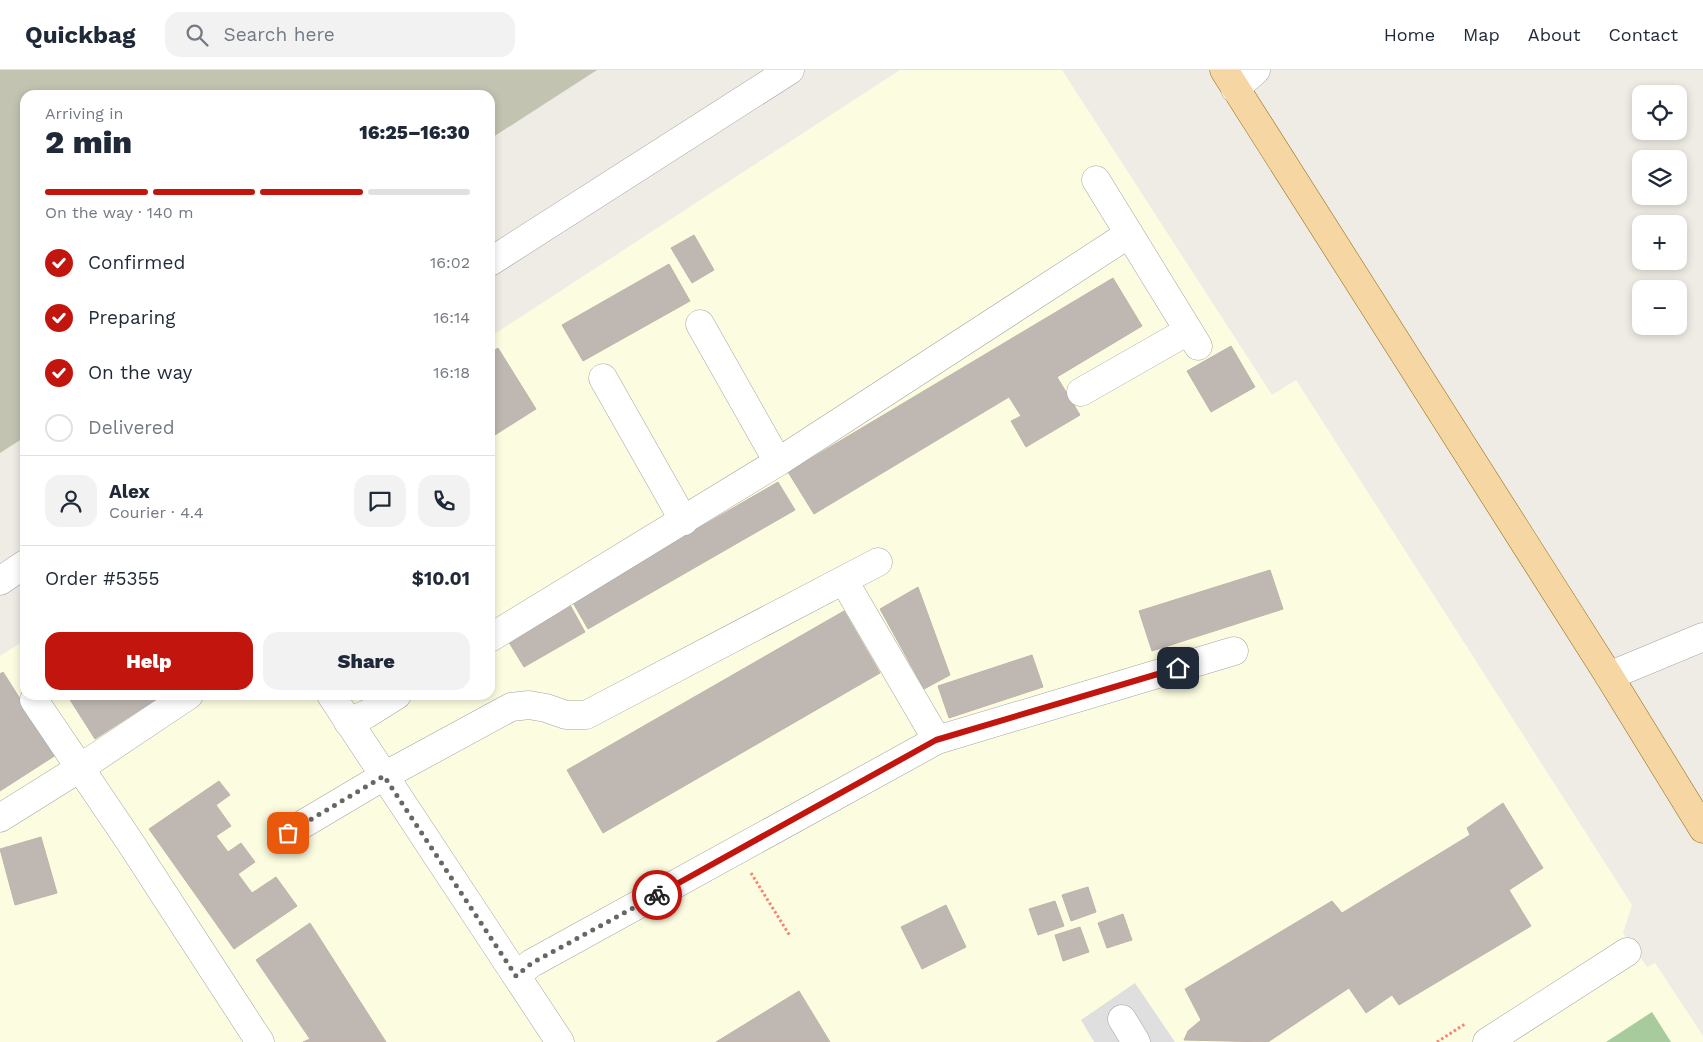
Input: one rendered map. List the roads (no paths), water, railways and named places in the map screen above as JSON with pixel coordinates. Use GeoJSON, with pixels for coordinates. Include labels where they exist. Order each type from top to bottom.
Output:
{"type":"FeatureCollection","features":[{"type":"Feature","properties":{"kind":"main road"},"geometry":{"type":"LineString","coordinates":[[1230,79],[1609,676],[1703,829]]}},
{"type":"Feature","properties":{"kind":"street"},"geometry":{"type":"LineString","coordinates":[[495,259],[790,70]]}},
{"type":"Feature","properties":{"kind":"street"},"geometry":{"type":"LineString","coordinates":[[1230,79],[1256,70]]}},
{"type":"Feature","properties":{"kind":"street"},"geometry":{"type":"LineString","coordinates":[[1081,392],[1193,338],[1096,180]]}},
{"type":"Feature","properties":{"kind":"street"},"geometry":{"type":"LineString","coordinates":[[495,635],[778,462],[1129,234]]}},
{"type":"Feature","properties":{"kind":"street"},"geometry":{"type":"LineString","coordinates":[[700,324],[778,462]]}},
{"type":"Feature","properties":{"kind":"street"},"geometry":{"type":"LineString","coordinates":[[603,378],[684,521]]}},
{"type":"Feature","properties":{"kind":"street"},"geometry":{"type":"LineString","coordinates":[[288,833],[384,776],[511,707],[529,705],[566,715],[586,715],[878,562]]}},
{"type":"Feature","properties":{"kind":"street"},"geometry":{"type":"LineString","coordinates":[[0,581],[20,567]]}},
{"type":"Feature","properties":{"kind":"street"},"geometry":{"type":"LineString","coordinates":[[844,581],[936,740]]}},
{"type":"Feature","properties":{"kind":"street"},"geometry":{"type":"LineString","coordinates":[[1609,676],[1703,637]]}},
{"type":"Feature","properties":{"kind":"street"},"geometry":{"type":"LineString","coordinates":[[516,976],[532,963],[936,740],[1234,651]]}},
{"type":"Feature","properties":{"kind":"street"},"geometry":{"type":"LineString","coordinates":[[34,700],[260,1042]]}},
{"type":"Feature","properties":{"kind":"street"},"geometry":{"type":"LineString","coordinates":[[0,818],[80,768],[182,700]]}},
{"type":"Feature","properties":{"kind":"street"},"geometry":{"type":"LineString","coordinates":[[333,700],[560,1042]]}},
{"type":"Feature","properties":{"kind":"street"},"geometry":{"type":"LineString","coordinates":[[348,722],[367,714],[389,700]]}},
{"type":"Feature","properties":{"kind":"street"},"geometry":{"type":"LineString","coordinates":[[1487,1042],[1627,952]]}},
{"type":"Feature","properties":{"kind":"street"},"geometry":{"type":"LineString","coordinates":[[1122,1019],[1136,1042]]}}]}
